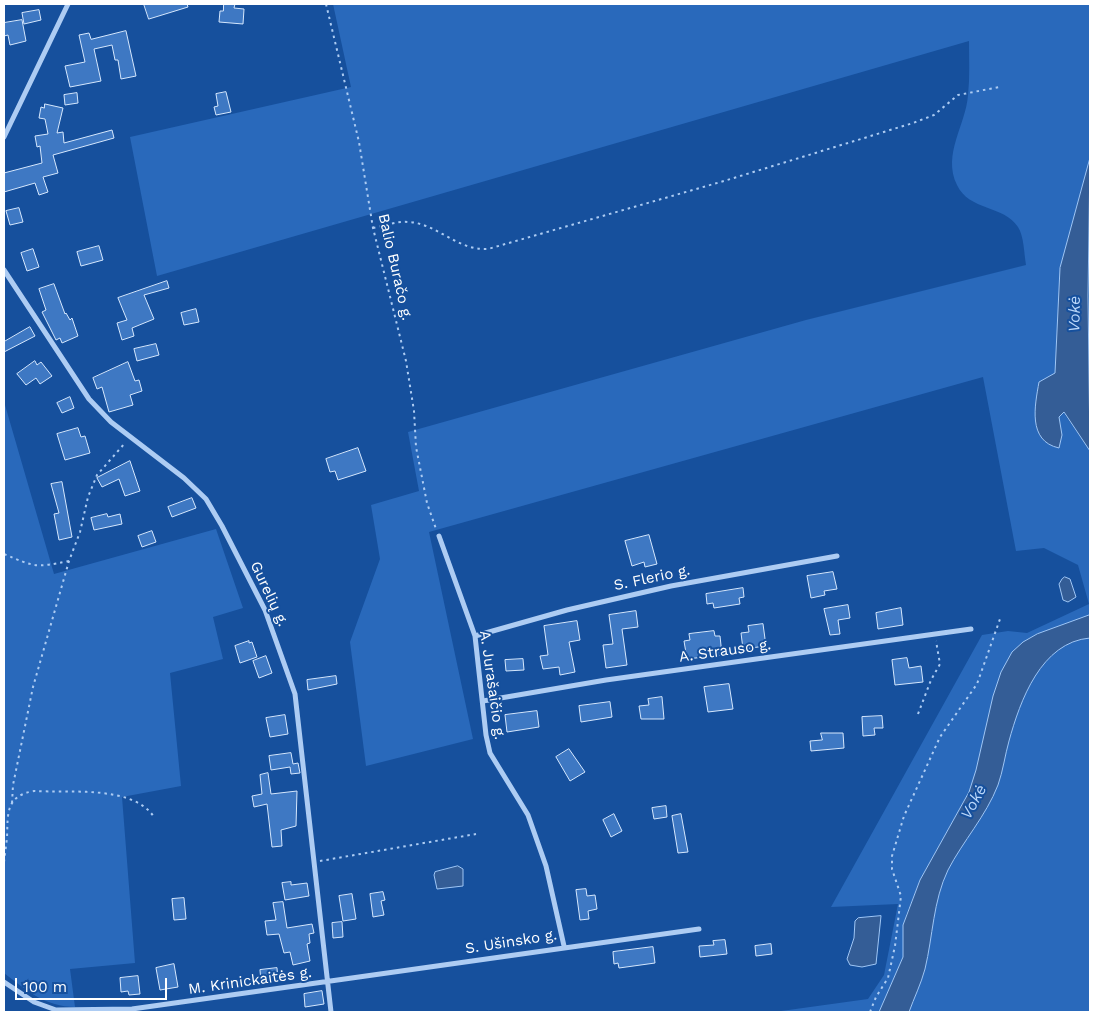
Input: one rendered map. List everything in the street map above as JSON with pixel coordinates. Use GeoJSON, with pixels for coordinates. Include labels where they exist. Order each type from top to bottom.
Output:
{"type":"FeatureCollection","features":[{"type":"Feature","properties":{"kind":"street"},"geometry":{"type":"LineString","coordinates":[[4,137],[68,4]]}},
{"type":"Feature","properties":{"kind":"street","name":"Gurelių g."},"geometry":{"type":"LineString","coordinates":[[4,270],[89,399],[111,422],[184,478],[206,499],[265,610],[295,694],[331,1012]]}},
{"type":"Feature","properties":{"kind":"street","name":"A. Jurašaičio g."},"geometry":{"type":"LineString","coordinates":[[439,536],[475,636],[486,736],[490,753],[528,815],[546,866],[564,946]]}},
{"type":"Feature","properties":{"kind":"street","name":"S. Flerio g."},"geometry":{"type":"LineString","coordinates":[[475,636],[567,610],[633,595],[837,556]]}},
{"type":"Feature","properties":{"kind":"street","name":"A. Strauso g."},"geometry":{"type":"LineString","coordinates":[[483,701],[606,680],[971,629]]}},
{"type":"Feature","properties":{"kind":"street","name":"S. Ušinsko g."},"geometry":{"type":"LineString","coordinates":[[327,983],[564,946],[698,929]]}},
{"type":"Feature","properties":{"kind":"street","name":"M. Krinickaitės g."},"geometry":{"type":"LineString","coordinates":[[4,982],[34,1002],[56,1010],[132,1009],[327,983]]}},
{"type":"Feature","properties":{"kind":"path","name":"Balio Buračo g."},"geometry":{"type":"LineString","coordinates":[[326,4],[359,142],[373,228],[406,361],[414,411],[416,447],[427,503],[439,536]]}},
{"type":"Feature","properties":{"kind":"path"},"geometry":{"type":"LineString","coordinates":[[373,228],[403,222],[418,223],[462,245],[475,249],[488,249],[913,123],[934,115],[958,95],[999,87]]}},
{"type":"Feature","properties":{"kind":"path"},"geometry":{"type":"LineString","coordinates":[[4,862],[7,838],[6,818],[12,803],[13,785],[33,687],[69,561],[80,532],[92,484],[97,475],[130,437]]}},
{"type":"Feature","properties":{"kind":"path"},"geometry":{"type":"LineString","coordinates":[[4,554],[28,565],[41,567],[69,561]]}},
{"type":"Feature","properties":{"kind":"path"},"geometry":{"type":"LineString","coordinates":[[870,1012],[876,997],[888,978],[895,946],[900,896],[892,869],[892,856],[904,816],[940,737],[977,684],[1000,619]]}},
{"type":"Feature","properties":{"kind":"path"},"geometry":{"type":"LineString","coordinates":[[918,714],[931,680],[940,664],[935,635]]}},
{"type":"Feature","properties":{"kind":"path"},"geometry":{"type":"LineString","coordinates":[[12,803],[23,793],[34,791],[117,795],[143,803],[154,817]]}},
{"type":"Feature","properties":{"kind":"path"},"geometry":{"type":"LineString","coordinates":[[315,862],[476,834]]}},
{"type":"Feature","properties":{"kind":"shaded area"},"geometry":{"type":"Polygon","coordinates":[[[333,4],[1090,4],[1090,158],[1060,268],[1055,374],[1039,382],[1062,435],[1059,417],[1063,412],[1090,451],[1090,615],[1037,634],[1023,642],[969,792],[920,880],[906,915],[903,957],[879,1012],[774,1012],[868,999],[884,975],[898,904],[831,907],[982,635],[1008,631],[1027,633],[1089,604],[1078,565],[1044,548],[1016,551],[983,377],[429,532],[473,739],[366,766],[350,642],[380,559],[371,505],[419,491],[408,432],[806,320],[1026,265],[1023,240],[1018,227],[1004,215],[978,204],[962,193],[953,173],[953,151],[968,95],[969,41],[157,276],[130,137],[351,87],[333,4]]]}},
{"type":"Feature","properties":{"kind":"shaded area"},"geometry":{"type":"Polygon","coordinates":[[[5,405],[54,574],[216,529],[243,608],[213,617],[223,659],[170,673],[181,786],[122,797],[135,963],[70,969],[75,1007],[46,1001],[28,991],[4,973],[5,405]]]}},
{"type":"Feature","properties":{"kind":"shaded area"},"geometry":{"type":"Polygon","coordinates":[[[1090,638],[1090,1012],[909,1012],[925,969],[936,906],[943,882],[954,859],[993,796],[1000,780],[1019,709],[1027,692],[1035,676],[1058,650],[1073,642],[1090,638]]]}},
{"type":"Feature","properties":{"kind":"water","name":"Vokė"},"geometry":{"type":"Polygon","coordinates":[[[1090,158],[1088,296],[1090,451],[1064,412],[1059,417],[1062,435],[1059,448],[1049,444],[1042,438],[1038,430],[1035,411],[1039,382],[1055,373],[1060,268],[1090,158]]]}},
{"type":"Feature","properties":{"kind":"water"},"geometry":{"type":"Polygon","coordinates":[[[1065,577],[1070,579],[1076,597],[1068,602],[1063,600],[1059,584],[1065,577]]]}},
{"type":"Feature","properties":{"kind":"water","name":"Vokė"},"geometry":{"type":"Polygon","coordinates":[[[1090,615],[1090,638],[1073,642],[1058,650],[1046,662],[1035,676],[1019,709],[1000,780],[993,796],[954,859],[943,882],[936,906],[925,969],[909,1012],[879,1012],[903,957],[903,925],[920,880],[969,792],[993,696],[1001,672],[1012,652],[1023,642],[1037,634],[1090,615]]]}},
{"type":"Feature","properties":{"kind":"water"},"geometry":{"type":"Polygon","coordinates":[[[458,866],[463,869],[463,886],[437,889],[435,872],[458,866]]]}},
{"type":"Feature","properties":{"kind":"water"},"geometry":{"type":"Polygon","coordinates":[[[881,916],[876,964],[862,967],[850,965],[847,959],[854,938],[855,921],[858,918],[881,916]]]}},
{"type":"Feature","properties":{"kind":"building"},"geometry":{"type":"Polygon","coordinates":[[[144,4],[187,4],[188,7],[149,19],[144,4]]]}},
{"type":"Feature","properties":{"kind":"building"},"geometry":{"type":"Polygon","coordinates":[[[224,4],[235,4],[234,8],[244,9],[243,24],[219,22],[220,11],[223,11],[224,4]]]}},
{"type":"Feature","properties":{"kind":"building"},"geometry":{"type":"Polygon","coordinates":[[[39,10],[41,20],[24,24],[22,13],[39,10]]]}},
{"type":"Feature","properties":{"kind":"building"},"geometry":{"type":"Polygon","coordinates":[[[22,20],[26,41],[10,45],[8,35],[4,36],[4,23],[22,20]]]}},
{"type":"Feature","properties":{"kind":"building"},"geometry":{"type":"Polygon","coordinates":[[[126,31],[136,76],[121,79],[118,60],[115,60],[112,45],[94,49],[101,81],[70,87],[65,66],[85,62],[79,35],[89,33],[91,39],[126,31]]]}},
{"type":"Feature","properties":{"kind":"building"},"geometry":{"type":"Polygon","coordinates":[[[226,92],[231,112],[216,115],[214,107],[218,106],[216,94],[226,92]]]}},
{"type":"Feature","properties":{"kind":"building"},"geometry":{"type":"Polygon","coordinates":[[[77,93],[78,103],[65,105],[64,95],[77,93]]]}},
{"type":"Feature","properties":{"kind":"building"},"geometry":{"type":"Polygon","coordinates":[[[45,104],[63,108],[57,133],[63,132],[64,143],[112,130],[114,138],[53,155],[58,173],[43,177],[48,192],[39,195],[35,183],[4,192],[4,173],[42,163],[40,146],[37,147],[35,136],[48,134],[45,119],[39,118],[41,107],[44,108],[45,104]]]}},
{"type":"Feature","properties":{"kind":"building"},"geometry":{"type":"Polygon","coordinates":[[[19,208],[23,222],[10,225],[6,211],[19,208]]]}},
{"type":"Feature","properties":{"kind":"building"},"geometry":{"type":"Polygon","coordinates":[[[99,246],[103,260],[81,266],[77,252],[99,246]]]}},
{"type":"Feature","properties":{"kind":"building"},"geometry":{"type":"Polygon","coordinates":[[[33,249],[39,267],[27,271],[21,253],[33,249]]]}},
{"type":"Feature","properties":{"kind":"building"},"geometry":{"type":"Polygon","coordinates":[[[167,281],[169,288],[144,295],[154,319],[132,328],[134,336],[122,340],[117,323],[127,320],[118,298],[167,281]]]}},
{"type":"Feature","properties":{"kind":"building"},"geometry":{"type":"Polygon","coordinates":[[[54,284],[65,314],[70,320],[72,318],[78,336],[62,343],[60,338],[56,340],[42,312],[46,310],[39,289],[54,284]]]}},
{"type":"Feature","properties":{"kind":"building"},"geometry":{"type":"Polygon","coordinates":[[[196,309],[199,322],[184,325],[181,313],[196,309]]]}},
{"type":"Feature","properties":{"kind":"building"},"geometry":{"type":"Polygon","coordinates":[[[30,327],[35,336],[4,352],[4,342],[30,327]]]}},
{"type":"Feature","properties":{"kind":"building"},"geometry":{"type":"Polygon","coordinates":[[[156,344],[159,355],[137,361],[134,349],[156,344]]]}},
{"type":"Feature","properties":{"kind":"building"},"geometry":{"type":"Polygon","coordinates":[[[35,361],[37,365],[41,362],[52,376],[40,384],[36,378],[26,385],[17,374],[35,361]]]}},
{"type":"Feature","properties":{"kind":"building"},"geometry":{"type":"Polygon","coordinates":[[[128,362],[135,381],[139,380],[142,391],[130,395],[133,405],[109,412],[102,387],[97,389],[93,378],[128,362]]]}},
{"type":"Feature","properties":{"kind":"building"},"geometry":{"type":"Polygon","coordinates":[[[70,397],[74,408],[62,413],[57,403],[70,397]]]}},
{"type":"Feature","properties":{"kind":"building"},"geometry":{"type":"Polygon","coordinates":[[[78,428],[81,437],[85,436],[90,453],[65,460],[57,434],[78,428]]]}},
{"type":"Feature","properties":{"kind":"building"},"geometry":{"type":"Polygon","coordinates":[[[358,448],[366,471],[338,480],[335,471],[330,472],[326,459],[358,448]]]}},
{"type":"Feature","properties":{"kind":"building"},"geometry":{"type":"Polygon","coordinates":[[[130,461],[140,491],[125,496],[119,479],[102,487],[97,478],[130,461]]]}},
{"type":"Feature","properties":{"kind":"building"},"geometry":{"type":"Polygon","coordinates":[[[62,482],[72,537],[59,540],[54,514],[59,513],[51,484],[62,482]]]}},
{"type":"Feature","properties":{"kind":"building"},"geometry":{"type":"Polygon","coordinates":[[[192,498],[196,508],[172,517],[168,507],[192,498]]]}},
{"type":"Feature","properties":{"kind":"building"},"geometry":{"type":"Polygon","coordinates":[[[107,514],[108,517],[120,514],[122,524],[94,530],[91,518],[107,514]]]}},
{"type":"Feature","properties":{"kind":"building"},"geometry":{"type":"Polygon","coordinates":[[[152,531],[156,542],[142,547],[138,536],[152,531]]]}},
{"type":"Feature","properties":{"kind":"building"},"geometry":{"type":"Polygon","coordinates":[[[649,535],[657,564],[645,567],[644,562],[632,566],[625,541],[649,535]]]}},
{"type":"Feature","properties":{"kind":"building"},"geometry":{"type":"Polygon","coordinates":[[[833,572],[837,589],[824,591],[825,595],[811,598],[807,576],[833,572]]]}},
{"type":"Feature","properties":{"kind":"building"},"geometry":{"type":"Polygon","coordinates":[[[743,588],[744,597],[739,598],[740,604],[714,608],[713,603],[707,604],[706,594],[743,588]]]}},
{"type":"Feature","properties":{"kind":"building"},"geometry":{"type":"Polygon","coordinates":[[[848,605],[850,618],[838,620],[840,634],[830,635],[824,609],[848,605]]]}},
{"type":"Feature","properties":{"kind":"building"},"geometry":{"type":"Polygon","coordinates":[[[901,608],[903,625],[878,629],[876,613],[901,608]]]}},
{"type":"Feature","properties":{"kind":"building"},"geometry":{"type":"Polygon","coordinates":[[[636,611],[638,627],[622,629],[627,665],[606,668],[603,645],[613,644],[609,615],[636,611]]]}},
{"type":"Feature","properties":{"kind":"building"},"geometry":{"type":"Polygon","coordinates":[[[577,621],[580,640],[569,642],[575,672],[560,675],[559,667],[543,669],[540,656],[548,655],[544,626],[577,621]]]}},
{"type":"Feature","properties":{"kind":"building"},"geometry":{"type":"Polygon","coordinates":[[[763,624],[766,646],[743,649],[741,633],[749,632],[748,626],[763,624]]]}},
{"type":"Feature","properties":{"kind":"building"},"geometry":{"type":"Polygon","coordinates":[[[714,631],[715,636],[720,636],[722,655],[687,659],[684,641],[690,640],[689,634],[714,631]]]}},
{"type":"Feature","properties":{"kind":"building"},"geometry":{"type":"Polygon","coordinates":[[[249,641],[249,643],[252,642],[257,657],[240,663],[235,646],[249,641]]]}},
{"type":"Feature","properties":{"kind":"building"},"geometry":{"type":"Polygon","coordinates":[[[266,656],[272,673],[259,678],[253,661],[266,656]]]}},
{"type":"Feature","properties":{"kind":"building"},"geometry":{"type":"Polygon","coordinates":[[[907,658],[909,668],[921,666],[923,682],[895,685],[892,660],[907,658]]]}},
{"type":"Feature","properties":{"kind":"building"},"geometry":{"type":"Polygon","coordinates":[[[523,659],[524,670],[506,671],[505,660],[523,659]]]}},
{"type":"Feature","properties":{"kind":"building"},"geometry":{"type":"Polygon","coordinates":[[[336,676],[337,684],[308,690],[307,680],[336,676]]]}},
{"type":"Feature","properties":{"kind":"building"},"geometry":{"type":"Polygon","coordinates":[[[729,684],[733,709],[708,712],[704,687],[729,684]]]}},
{"type":"Feature","properties":{"kind":"building"},"geometry":{"type":"Polygon","coordinates":[[[662,697],[664,719],[641,719],[639,706],[649,705],[648,699],[662,697]]]}},
{"type":"Feature","properties":{"kind":"building"},"geometry":{"type":"Polygon","coordinates":[[[610,702],[612,717],[581,722],[579,706],[610,702]]]}},
{"type":"Feature","properties":{"kind":"building"},"geometry":{"type":"Polygon","coordinates":[[[537,711],[539,727],[507,732],[505,715],[537,711]]]}},
{"type":"Feature","properties":{"kind":"building"},"geometry":{"type":"Polygon","coordinates":[[[285,715],[288,734],[270,737],[266,718],[285,715]]]}},
{"type":"Feature","properties":{"kind":"building"},"geometry":{"type":"Polygon","coordinates":[[[882,716],[883,728],[874,728],[875,735],[863,736],[862,717],[882,716]]]}},
{"type":"Feature","properties":{"kind":"building"},"geometry":{"type":"Polygon","coordinates":[[[821,733],[843,733],[844,748],[811,751],[810,741],[822,740],[821,733]]]}},
{"type":"Feature","properties":{"kind":"building"},"geometry":{"type":"Polygon","coordinates":[[[569,749],[585,772],[570,781],[556,757],[569,749]]]}},
{"type":"Feature","properties":{"kind":"building"},"geometry":{"type":"Polygon","coordinates":[[[291,753],[293,764],[298,763],[300,773],[291,774],[290,767],[271,770],[269,756],[291,753]]]}},
{"type":"Feature","properties":{"kind":"building"},"geometry":{"type":"Polygon","coordinates":[[[268,773],[271,794],[297,791],[296,826],[281,830],[282,846],[272,847],[267,804],[254,807],[252,796],[262,794],[260,775],[268,773]]]}},
{"type":"Feature","properties":{"kind":"building"},"geometry":{"type":"Polygon","coordinates":[[[666,806],[667,817],[654,819],[652,808],[666,806]]]}},
{"type":"Feature","properties":{"kind":"building"},"geometry":{"type":"Polygon","coordinates":[[[614,814],[622,831],[611,837],[603,820],[614,814]]]}},
{"type":"Feature","properties":{"kind":"building"},"geometry":{"type":"Polygon","coordinates":[[[681,814],[688,852],[678,853],[672,816],[681,814]]]}},
{"type":"Feature","properties":{"kind":"building"},"geometry":{"type":"Polygon","coordinates":[[[291,882],[291,885],[307,883],[309,896],[285,900],[282,883],[291,882]]]}},
{"type":"Feature","properties":{"kind":"building"},"geometry":{"type":"Polygon","coordinates":[[[586,889],[587,896],[595,895],[597,909],[588,911],[589,919],[580,920],[576,890],[586,889]]]}},
{"type":"Feature","properties":{"kind":"building"},"geometry":{"type":"Polygon","coordinates":[[[383,892],[385,900],[381,901],[384,915],[373,917],[370,894],[383,892]]]}},
{"type":"Feature","properties":{"kind":"building"},"geometry":{"type":"Polygon","coordinates":[[[352,894],[356,919],[343,921],[339,896],[352,894]]]}},
{"type":"Feature","properties":{"kind":"building"},"geometry":{"type":"Polygon","coordinates":[[[184,898],[186,919],[174,920],[172,899],[184,898]]]}},
{"type":"Feature","properties":{"kind":"building"},"geometry":{"type":"Polygon","coordinates":[[[283,902],[287,928],[312,924],[314,933],[309,934],[310,943],[307,944],[310,961],[293,965],[290,952],[284,953],[279,934],[267,935],[265,921],[276,920],[273,903],[283,902]]]}},
{"type":"Feature","properties":{"kind":"building"},"geometry":{"type":"Polygon","coordinates":[[[342,922],[343,937],[333,938],[332,923],[342,922]]]}},
{"type":"Feature","properties":{"kind":"building"},"geometry":{"type":"Polygon","coordinates":[[[725,940],[727,954],[700,957],[699,946],[714,945],[713,941],[725,940]]]}},
{"type":"Feature","properties":{"kind":"building"},"geometry":{"type":"Polygon","coordinates":[[[771,944],[772,954],[756,956],[755,946],[771,944]]]}},
{"type":"Feature","properties":{"kind":"building"},"geometry":{"type":"Polygon","coordinates":[[[653,947],[655,963],[619,968],[618,963],[614,964],[613,952],[653,947]]]}},
{"type":"Feature","properties":{"kind":"building"},"geometry":{"type":"Polygon","coordinates":[[[174,964],[178,987],[160,990],[156,968],[174,964]]]}},
{"type":"Feature","properties":{"kind":"building"},"geometry":{"type":"Polygon","coordinates":[[[277,968],[278,980],[261,982],[260,970],[277,968]]]}},
{"type":"Feature","properties":{"kind":"building"},"geometry":{"type":"Polygon","coordinates":[[[138,976],[140,994],[129,995],[128,991],[121,992],[120,978],[138,976]]]}},
{"type":"Feature","properties":{"kind":"building"},"geometry":{"type":"Polygon","coordinates":[[[322,991],[324,1004],[305,1007],[304,994],[322,991]]]}}]}
